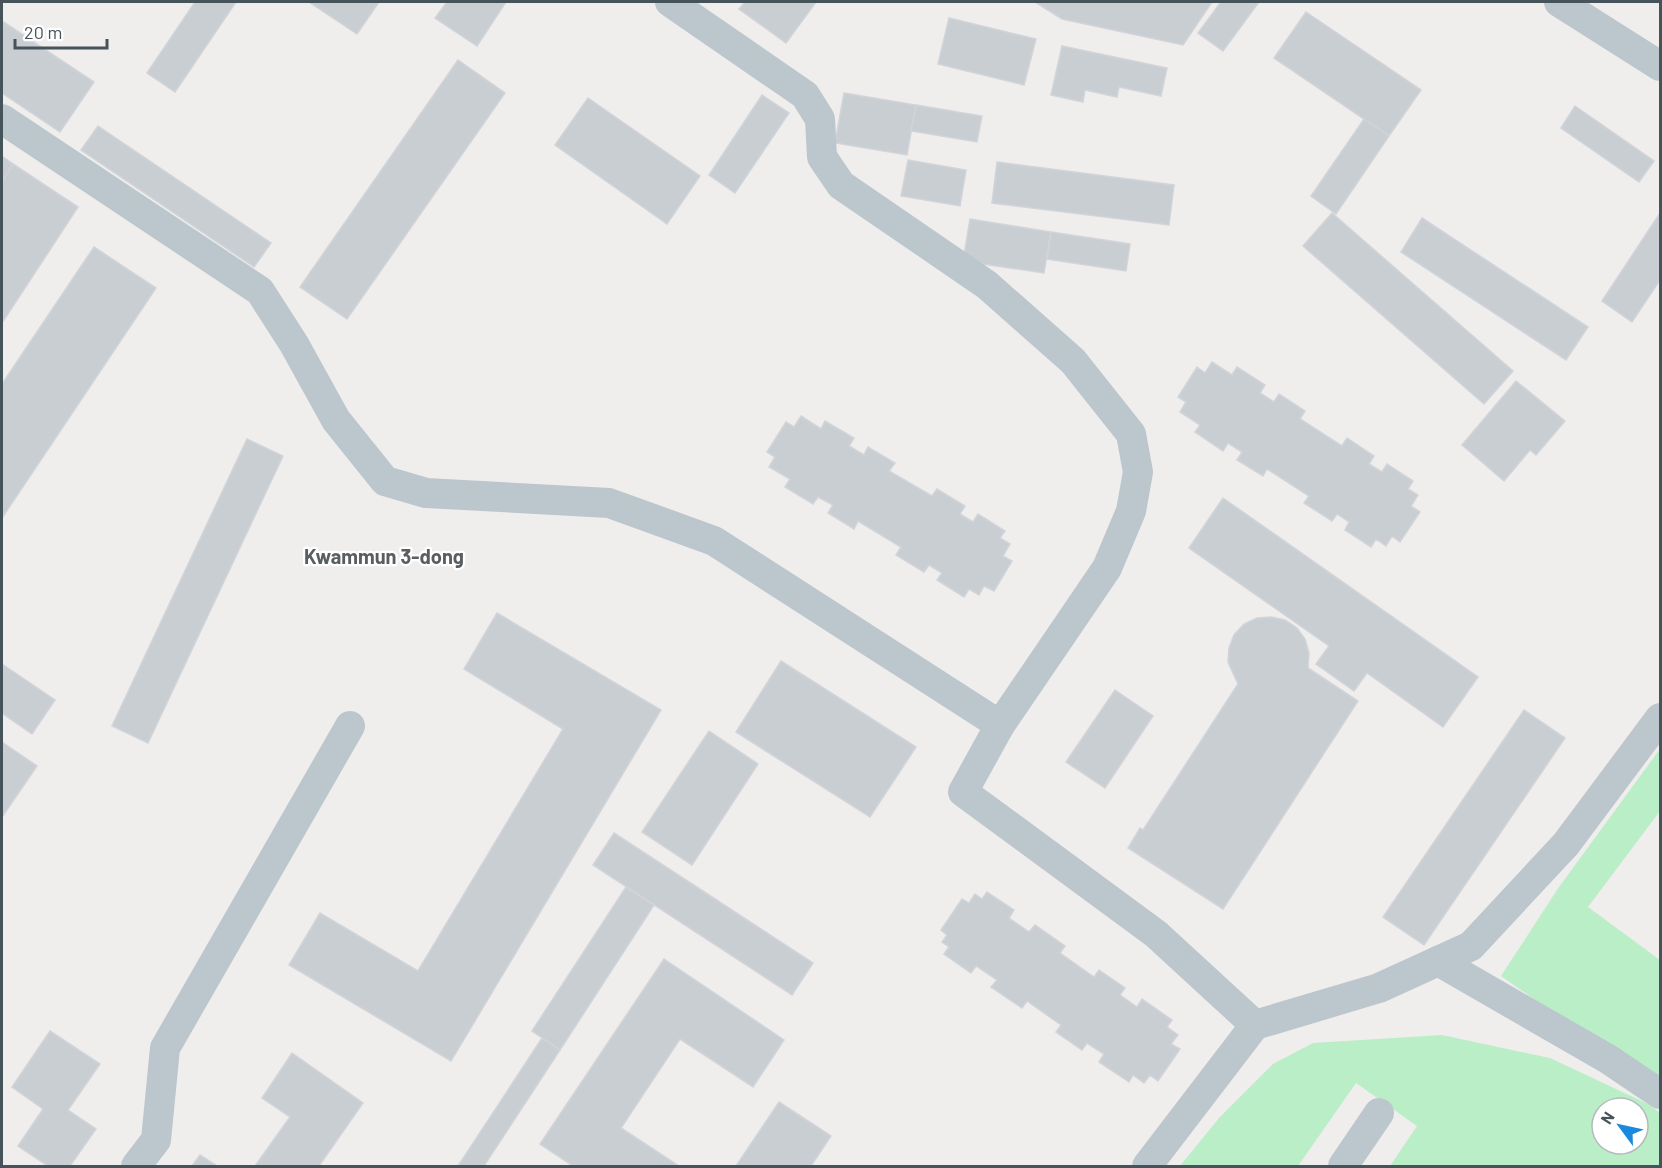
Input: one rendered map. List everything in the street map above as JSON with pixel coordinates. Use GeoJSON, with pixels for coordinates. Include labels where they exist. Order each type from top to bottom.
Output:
{"type":"FeatureCollection","features":[{"type":"Feature","properties":{"kind":"street"},"geometry":{"type":"LineString","coordinates":[[670,2],[805,95],[820,119],[822,157],[841,184],[987,285],[1073,361],[1131,434],[1138,472],[1131,511],[1107,568],[1000,725],[963,792],[1156,934],[1256,1025]]}},
{"type":"Feature","properties":{"kind":"street"},"geometry":{"type":"LineString","coordinates":[[1559,2],[1660,66]]}},
{"type":"Feature","properties":{"kind":"street"},"geometry":{"type":"LineString","coordinates":[[2,119],[260,291],[294,344],[336,420],[385,481],[426,493],[609,503],[714,541],[1000,725]]}},
{"type":"Feature","properties":{"kind":"street"},"geometry":{"type":"LineString","coordinates":[[1147,1167],[1256,1025],[1379,988],[1471,946],[1566,843],[1660,718]]}},
{"type":"Feature","properties":{"kind":"street"},"geometry":{"type":"LineString","coordinates":[[136,1167],[156,1140],[165,1048],[350,726]]}},
{"type":"Feature","properties":{"kind":"street"},"geometry":{"type":"LineString","coordinates":[[1438,961],[1608,1059],[1660,1094]]}},
{"type":"Feature","properties":{"kind":"street"},"geometry":{"type":"LineString","coordinates":[[1343,1167],[1379,1113]]}},
{"type":"Feature","properties":{"kind":"green space"},"geometry":{"type":"Polygon","coordinates":[[[1660,749],[1660,811],[1588,907],[1660,960],[1660,1087],[1501,976],[1559,887],[1660,749]]]}},
{"type":"Feature","properties":{"kind":"green space"},"geometry":{"type":"Polygon","coordinates":[[[1442,1035],[1550,1058],[1631,1096],[1590,1096],[1590,1156],[1650,1156],[1650,1106],[1660,1113],[1660,1166],[1390,1166],[1417,1126],[1356,1083],[1298,1166],[1180,1166],[1219,1118],[1273,1064],[1313,1043],[1442,1035]]]}},
{"type":"Feature","properties":{"kind":"building"},"geometry":{"type":"Polygon","coordinates":[[[195,2],[236,2],[175,92],[147,73],[195,2]]]}},
{"type":"Feature","properties":{"kind":"building"},"geometry":{"type":"Polygon","coordinates":[[[309,2],[379,2],[357,34],[309,2]]]}},
{"type":"Feature","properties":{"kind":"building"},"geometry":{"type":"Polygon","coordinates":[[[447,2],[506,2],[477,46],[435,18],[447,2]]]}},
{"type":"Feature","properties":{"kind":"building"},"geometry":{"type":"Polygon","coordinates":[[[745,2],[816,2],[786,43],[739,9],[745,2]]]}},
{"type":"Feature","properties":{"kind":"building"},"geometry":{"type":"Polygon","coordinates":[[[1035,2],[1212,2],[1183,45],[1062,19],[1035,2]]]}},
{"type":"Feature","properties":{"kind":"building"},"geometry":{"type":"Polygon","coordinates":[[[1221,2],[1259,2],[1223,51],[1198,33],[1221,2]]]}},
{"type":"Feature","properties":{"kind":"building"},"geometry":{"type":"Polygon","coordinates":[[[1306,12],[1421,90],[1389,136],[1274,58],[1306,12]]]}},
{"type":"Feature","properties":{"kind":"building"},"geometry":{"type":"Polygon","coordinates":[[[949,18],[1036,39],[1024,85],[938,64],[949,18]]]}},
{"type":"Feature","properties":{"kind":"building"},"geometry":{"type":"Polygon","coordinates":[[[2,21],[94,82],[60,132],[2,93],[2,21]]]}},
{"type":"Feature","properties":{"kind":"building"},"geometry":{"type":"Polygon","coordinates":[[[1062,46],[1167,68],[1161,96],[1119,87],[1117,97],[1085,90],[1083,102],[1051,95],[1062,46]]]}},
{"type":"Feature","properties":{"kind":"building"},"geometry":{"type":"Polygon","coordinates":[[[458,60],[505,93],[347,319],[300,287],[458,60]]]}},
{"type":"Feature","properties":{"kind":"building"},"geometry":{"type":"Polygon","coordinates":[[[844,93],[916,105],[907,155],[835,143],[844,93]]]}},
{"type":"Feature","properties":{"kind":"building"},"geometry":{"type":"Polygon","coordinates":[[[762,95],[789,113],[735,193],[709,175],[762,95]]]}},
{"type":"Feature","properties":{"kind":"building"},"geometry":{"type":"Polygon","coordinates":[[[588,98],[700,176],[667,224],[555,145],[588,98]]]}},
{"type":"Feature","properties":{"kind":"building"},"geometry":{"type":"Polygon","coordinates":[[[916,105],[982,116],[977,142],[911,131],[916,105]]]}},
{"type":"Feature","properties":{"kind":"building"},"geometry":{"type":"Polygon","coordinates":[[[1575,106],[1654,161],[1639,182],[1561,128],[1575,106]]]}},
{"type":"Feature","properties":{"kind":"building"},"geometry":{"type":"Polygon","coordinates":[[[1364,119],[1389,136],[1336,214],[1311,196],[1364,119]]]}},
{"type":"Feature","properties":{"kind":"building"},"geometry":{"type":"Polygon","coordinates":[[[98,126],[271,243],[254,267],[81,150],[98,126]]]}},
{"type":"Feature","properties":{"kind":"building"},"geometry":{"type":"Polygon","coordinates":[[[2,156],[13,164],[2,182],[2,156]]]}},
{"type":"Feature","properties":{"kind":"building"},"geometry":{"type":"Polygon","coordinates":[[[908,160],[966,170],[960,206],[901,196],[908,160]]]}},
{"type":"Feature","properties":{"kind":"building"},"geometry":{"type":"Polygon","coordinates":[[[997,162],[1174,185],[1169,225],[992,203],[997,162]]]}},
{"type":"Feature","properties":{"kind":"building"},"geometry":{"type":"Polygon","coordinates":[[[13,164],[78,207],[2,323],[2,182],[13,164]]]}},
{"type":"Feature","properties":{"kind":"building"},"geometry":{"type":"Polygon","coordinates":[[[1332,213],[1513,371],[1484,404],[1303,246],[1332,213]]]}},
{"type":"Feature","properties":{"kind":"building"},"geometry":{"type":"Polygon","coordinates":[[[1660,213],[1660,280],[1632,322],[1602,301],[1660,213]]]}},
{"type":"Feature","properties":{"kind":"building"},"geometry":{"type":"Polygon","coordinates":[[[1422,218],[1588,327],[1566,360],[1401,252],[1422,218]]]}},
{"type":"Feature","properties":{"kind":"building"},"geometry":{"type":"Polygon","coordinates":[[[970,219],[1051,232],[1044,273],[963,261],[970,219]]]}},
{"type":"Feature","properties":{"kind":"building"},"geometry":{"type":"Polygon","coordinates":[[[1051,232],[1130,244],[1126,271],[1047,259],[1051,232]]]}},
{"type":"Feature","properties":{"kind":"building"},"geometry":{"type":"Polygon","coordinates":[[[94,247],[156,288],[2,518],[2,384],[94,247]]]}},
{"type":"Feature","properties":{"kind":"building"},"geometry":{"type":"Polygon","coordinates":[[[1212,362],[1232,375],[1237,367],[1265,385],[1260,393],[1274,402],[1279,394],[1305,411],[1300,419],[1342,446],[1347,438],[1374,456],[1369,464],[1382,472],[1387,464],[1413,481],[1408,489],[1418,495],[1411,506],[1420,512],[1400,542],[1392,536],[1386,546],[1376,539],[1371,547],[1345,530],[1349,522],[1337,514],[1332,521],[1304,503],[1309,496],[1267,469],[1263,476],[1237,460],[1242,452],[1228,443],[1223,451],[1195,432],[1200,425],[1180,412],[1186,402],[1178,397],[1197,367],[1205,373],[1212,362]]]}},
{"type":"Feature","properties":{"kind":"building"},"geometry":{"type":"Polygon","coordinates":[[[1516,381],[1565,421],[1536,455],[1530,450],[1504,481],[1462,445],[1516,381]]]}},
{"type":"Feature","properties":{"kind":"building"},"geometry":{"type":"Polygon","coordinates":[[[801,416],[821,429],[825,421],[854,438],[849,446],[864,455],[868,447],[895,463],[889,471],[932,496],[937,489],[965,506],[960,514],[973,522],[978,514],[1005,531],[1000,538],[1010,544],[1003,556],[1012,561],[994,591],[984,586],[979,595],[969,589],[964,597],[937,580],[942,573],[929,565],[924,572],[896,555],[901,547],[858,521],[854,529],[828,513],[833,505],[818,497],[813,504],[785,487],[790,479],[769,467],[775,457],[767,452],[786,422],[794,427],[801,416]]]}},
{"type":"Feature","properties":{"kind":"building"},"geometry":{"type":"Polygon","coordinates":[[[247,439],[283,456],[148,743],[112,726],[247,439]]]}},
{"type":"Feature","properties":{"kind":"building"},"geometry":{"type":"Polygon","coordinates":[[[1223,498],[1478,677],[1443,727],[1367,673],[1354,691],[1316,664],[1329,646],[1189,548],[1223,498]]]}},
{"type":"Feature","properties":{"kind":"building"},"geometry":{"type":"Polygon","coordinates":[[[497,613],[661,710],[451,1061],[289,965],[320,913],[418,971],[563,729],[464,669],[497,613]]]}},
{"type":"Feature","properties":{"kind":"building"},"geometry":{"type":"Polygon","coordinates":[[[1271,617],[1285,620],[1297,628],[1305,639],[1309,653],[1308,668],[1358,701],[1223,909],[1128,848],[1140,828],[1143,830],[1238,684],[1228,662],[1229,648],[1234,635],[1244,624],[1257,618],[1271,617]]]}},
{"type":"Feature","properties":{"kind":"building"},"geometry":{"type":"Polygon","coordinates":[[[781,661],[916,747],[870,817],[736,732],[781,661]]]}},
{"type":"Feature","properties":{"kind":"building"},"geometry":{"type":"Polygon","coordinates":[[[2,664],[55,700],[32,734],[2,713],[2,664]]]}},
{"type":"Feature","properties":{"kind":"building"},"geometry":{"type":"Polygon","coordinates":[[[1115,690],[1153,716],[1105,788],[1066,762],[1115,690]]]}},
{"type":"Feature","properties":{"kind":"building"},"geometry":{"type":"Polygon","coordinates":[[[1524,710],[1565,738],[1424,945],[1383,917],[1524,710]]]}},
{"type":"Feature","properties":{"kind":"building"},"geometry":{"type":"Polygon","coordinates":[[[709,731],[758,764],[692,865],[642,832],[709,731]]]}},
{"type":"Feature","properties":{"kind":"building"},"geometry":{"type":"Polygon","coordinates":[[[2,742],[37,766],[2,817],[2,742]]]}},
{"type":"Feature","properties":{"kind":"building"},"geometry":{"type":"Polygon","coordinates":[[[614,833],[813,963],[792,995],[593,865],[614,833]]]}},
{"type":"Feature","properties":{"kind":"building"},"geometry":{"type":"Polygon","coordinates":[[[626,887],[654,905],[560,1050],[532,1031],[626,887]]]}},
{"type":"Feature","properties":{"kind":"building"},"geometry":{"type":"Polygon","coordinates":[[[987,892],[1014,910],[1009,918],[1029,932],[1035,925],[1065,946],[1060,953],[1094,977],[1099,970],[1125,988],[1120,995],[1137,1007],[1142,999],[1172,1020],[1167,1027],[1178,1035],[1171,1044],[1180,1049],[1158,1081],[1150,1075],[1144,1083],[1133,1075],[1129,1082],[1099,1062],[1104,1054],[1087,1043],[1082,1050],[1056,1032],[1061,1025],[1027,1001],[1022,1008],[991,987],[997,980],[976,966],[971,973],[944,954],[949,947],[942,942],[947,935],[941,930],[962,899],[969,903],[975,894],[982,899],[987,892]]]}},
{"type":"Feature","properties":{"kind":"building"},"geometry":{"type":"Polygon","coordinates":[[[664,959],[784,1040],[753,1087],[680,1039],[621,1128],[679,1166],[573,1166],[540,1144],[664,959]]]}},
{"type":"Feature","properties":{"kind":"building"},"geometry":{"type":"Polygon","coordinates":[[[50,1031],[100,1064],[68,1110],[96,1129],[70,1166],[48,1166],[18,1146],[43,1109],[12,1087],[50,1031]]]}},
{"type":"Feature","properties":{"kind":"building"},"geometry":{"type":"Polygon","coordinates":[[[542,1038],[560,1050],[484,1166],[458,1166],[542,1038]]]}},
{"type":"Feature","properties":{"kind":"building"},"geometry":{"type":"Polygon","coordinates":[[[292,1053],[363,1103],[319,1166],[255,1166],[290,1117],[262,1098],[292,1053]]]}},
{"type":"Feature","properties":{"kind":"building"},"geometry":{"type":"Polygon","coordinates":[[[779,1102],[831,1136],[811,1166],[736,1166],[779,1102]]]}},
{"type":"Feature","properties":{"kind":"building"},"geometry":{"type":"Polygon","coordinates":[[[200,1155],[217,1166],[192,1166],[200,1155]]]}},
{"type":"Feature","properties":{"kind":"district","name":"Kwammun 3-dong"},"geometry":{"type":"Point","coordinates":[384,556]}}]}
